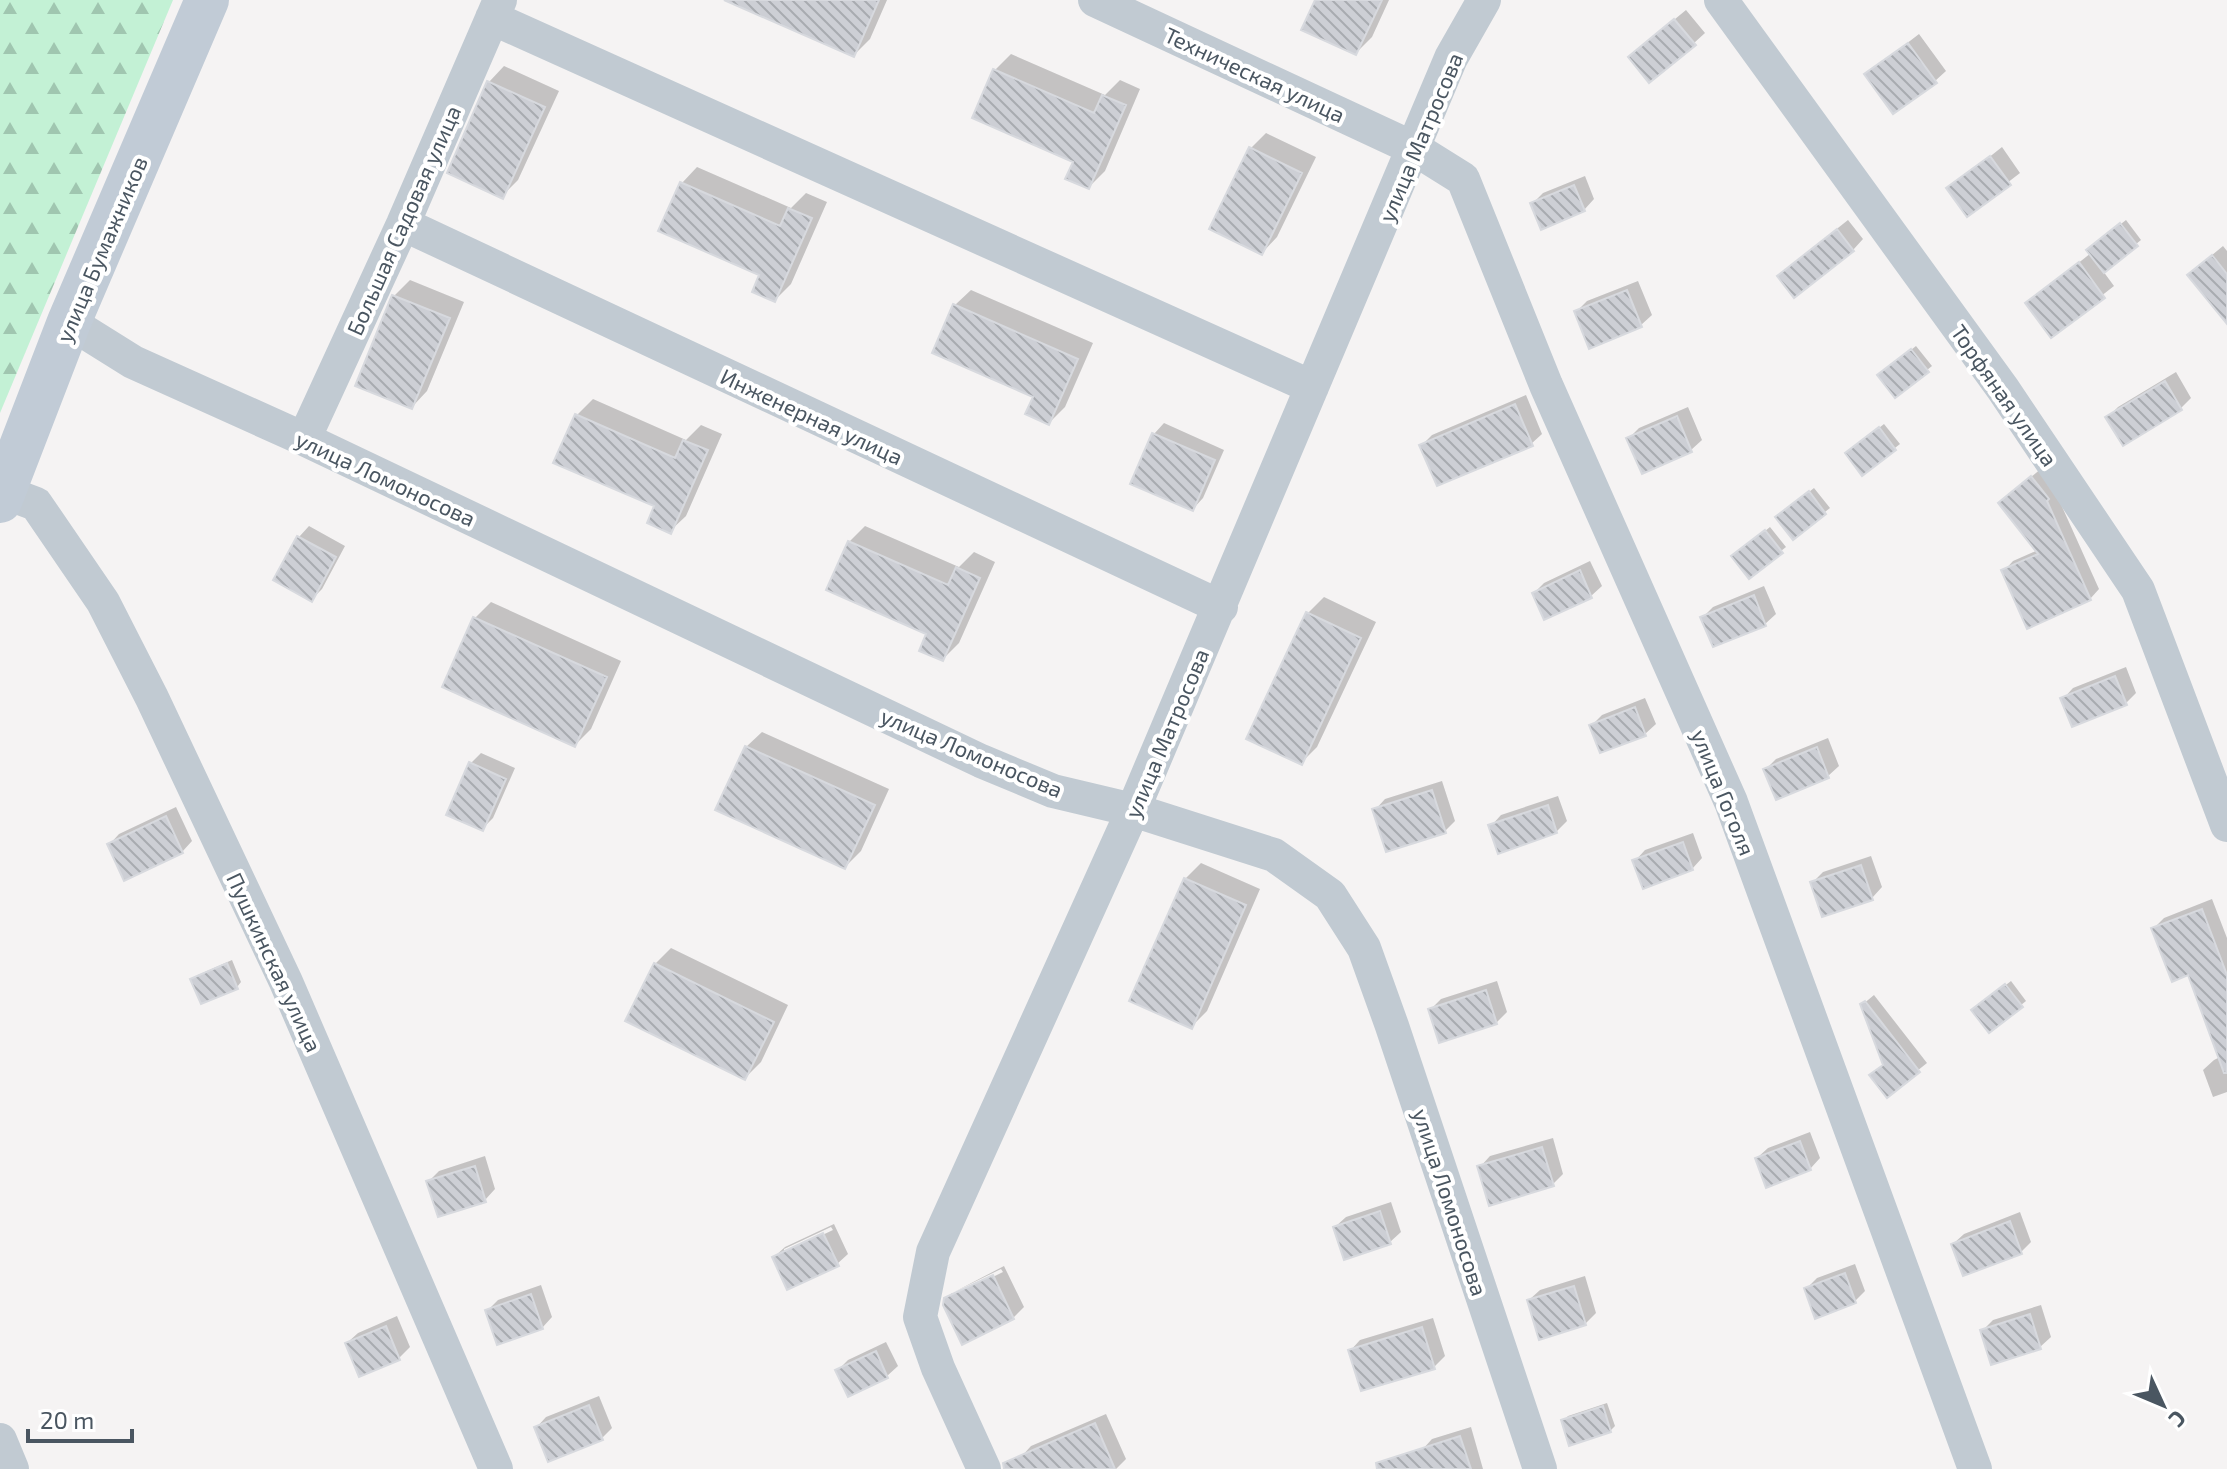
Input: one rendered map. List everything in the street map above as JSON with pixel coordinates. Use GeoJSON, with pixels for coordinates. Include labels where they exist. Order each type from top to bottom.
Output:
{"type":"FeatureCollection","features":[{"type":"Feature","properties":{"kind":"street","name":"улица Бумажников"},"geometry":{"type":"LineString","coordinates":[[2,496],[69,322],[207,0]]}},
{"type":"Feature","properties":{"kind":"street","name":"Техническая улица"},"geometry":{"type":"LineString","coordinates":[[1095,0],[1415,149]]}},
{"type":"Feature","properties":{"kind":"street","name":"улица Матросова"},"geometry":{"type":"LineString","coordinates":[[984,1469],[938,1368],[920,1317],[933,1252],[1133,810],[1451,58],[1484,0]]}},
{"type":"Feature","properties":{"kind":"street","name":"Торфяная улица"},"geometry":{"type":"LineString","coordinates":[[1721,0],[2003,389],[2138,590],[2227,825]]}},
{"type":"Feature","properties":{"kind":"street","name":"Большая Садовая улица"},"geometry":{"type":"LineString","coordinates":[[304,439],[403,224],[496,9]]}},
{"type":"Feature","properties":{"kind":"street"},"geometry":{"type":"LineString","coordinates":[[496,9],[1312,387]]}},
{"type":"Feature","properties":{"kind":"street","name":"улица Гоголя"},"geometry":{"type":"LineString","coordinates":[[1415,149],[1463,179],[1546,385],[1731,802],[1975,1469]]}},
{"type":"Feature","properties":{"kind":"street","name":"Инженерная улица"},"geometry":{"type":"LineString","coordinates":[[403,224],[1221,607]]}},
{"type":"Feature","properties":{"kind":"street","name":"улица Ломоносова"},"geometry":{"type":"LineString","coordinates":[[69,322],[133,362],[304,439],[981,761],[1053,791],[1133,810],[1274,855],[1330,895],[1364,948],[1540,1469]]}},
{"type":"Feature","properties":{"kind":"street","name":"Пушкинская улица"},"geometry":{"type":"LineString","coordinates":[[2,496],[36,504],[103,602],[152,698],[286,982],[496,1469]]}},
{"type":"Feature","properties":{"kind":"street"},"geometry":{"type":"LineString","coordinates":[[0,1440],[12,1469]]}},
{"type":"Feature","properties":{"kind":"green space"},"geometry":{"type":"Polygon","coordinates":[[[0,0],[173,0],[0,413],[0,0]]]}},
{"type":"Feature","properties":{"kind":"building"},"geometry":{"type":"Polygon","coordinates":[[[724,0],[879,0],[854,57],[724,0]]]}},
{"type":"Feature","properties":{"kind":"building"},"geometry":{"type":"Polygon","coordinates":[[[1315,0],[1382,0],[1356,55],[1301,30],[1315,0]]]}},
{"type":"Feature","properties":{"kind":"building"},"geometry":{"type":"Polygon","coordinates":[[[1674,19],[1696,45],[1649,83],[1628,57],[1674,19]]]}},
{"type":"Feature","properties":{"kind":"building"},"geometry":{"type":"Polygon","coordinates":[[[1908,43],[1937,83],[1893,114],[1864,74],[1908,43]]]}},
{"type":"Feature","properties":{"kind":"building"},"geometry":{"type":"Polygon","coordinates":[[[993,69],[1094,113],[1102,95],[1126,105],[1089,189],[1065,179],[1073,162],[972,118],[993,69]]]}},
{"type":"Feature","properties":{"kind":"building"},"geometry":{"type":"Polygon","coordinates":[[[487,81],[545,107],[503,199],[447,173],[487,81]]]}},
{"type":"Feature","properties":{"kind":"building"},"geometry":{"type":"Polygon","coordinates":[[[1249,147],[1302,173],[1262,255],[1209,229],[1249,147]]]}},
{"type":"Feature","properties":{"kind":"building"},"geometry":{"type":"Polygon","coordinates":[[[1990,156],[2011,185],[1967,217],[1946,188],[1990,156]]]}},
{"type":"Feature","properties":{"kind":"building"},"geometry":{"type":"Polygon","coordinates":[[[680,182],[780,226],[788,208],[812,218],[775,302],[752,292],[759,275],[658,231],[680,182]]]}},
{"type":"Feature","properties":{"kind":"building"},"geometry":{"type":"Polygon","coordinates":[[[1574,185],[1585,211],[1541,230],[1530,203],[1574,185]]]}},
{"type":"Feature","properties":{"kind":"building"},"geometry":{"type":"Polygon","coordinates":[[[2120,223],[2138,246],[2104,273],[2086,250],[2120,223]]]}},
{"type":"Feature","properties":{"kind":"building"},"geometry":{"type":"Polygon","coordinates":[[[1837,229],[1854,251],[1794,298],[1777,276],[1837,229]]]}},
{"type":"Feature","properties":{"kind":"building"},"geometry":{"type":"Polygon","coordinates":[[[2212,255],[2227,274],[2227,324],[2187,275],[2212,255]]]}},
{"type":"Feature","properties":{"kind":"building"},"geometry":{"type":"Polygon","coordinates":[[[2079,262],[2105,298],[2051,338],[2025,303],[2079,262]]]}},
{"type":"Feature","properties":{"kind":"building"},"geometry":{"type":"Polygon","coordinates":[[[1627,290],[1642,327],[1589,349],[1574,311],[1627,290]]]}},
{"type":"Feature","properties":{"kind":"building"},"geometry":{"type":"Polygon","coordinates":[[[392,295],[450,318],[412,409],[355,386],[392,295]]]}},
{"type":"Feature","properties":{"kind":"building"},"geometry":{"type":"Polygon","coordinates":[[[953,304],[1078,359],[1049,425],[1025,414],[1033,397],[932,353],[953,304]]]}},
{"type":"Feature","properties":{"kind":"building"},"geometry":{"type":"Polygon","coordinates":[[[1911,349],[1929,372],[1895,398],[1877,375],[1911,349]]]}},
{"type":"Feature","properties":{"kind":"building"},"geometry":{"type":"Polygon","coordinates":[[[2165,381],[2182,410],[2123,446],[2105,417],[2165,381]]]}},
{"type":"Feature","properties":{"kind":"building"},"geometry":{"type":"Polygon","coordinates":[[[1515,404],[1533,446],[1437,486],[1419,445],[1515,404]]]}},
{"type":"Feature","properties":{"kind":"building"},"geometry":{"type":"Polygon","coordinates":[[[575,414],[675,458],[683,440],[708,450],[671,534],[647,523],[654,506],[553,463],[575,414]]]}},
{"type":"Feature","properties":{"kind":"building"},"geometry":{"type":"Polygon","coordinates":[[[1677,416],[1692,452],[1642,474],[1626,438],[1677,416]]]}},
{"type":"Feature","properties":{"kind":"building"},"geometry":{"type":"Polygon","coordinates":[[[1879,427],[1896,450],[1862,476],[1845,453],[1879,427]]]}},
{"type":"Feature","properties":{"kind":"building"},"geometry":{"type":"Polygon","coordinates":[[[1152,433],[1215,460],[1193,511],[1130,484],[1152,433]]]}},
{"type":"Feature","properties":{"kind":"building"},"geometry":{"type":"Polygon","coordinates":[[[2031,476],[2049,499],[2047,501],[2091,600],[2027,629],[2001,570],[2038,554],[1998,503],[2031,476]]]}},
{"type":"Feature","properties":{"kind":"building"},"geometry":{"type":"Polygon","coordinates":[[[1809,491],[1826,514],[1793,540],[1775,517],[1809,491]]]}},
{"type":"Feature","properties":{"kind":"building"},"geometry":{"type":"Polygon","coordinates":[[[1765,530],[1783,553],[1749,579],[1731,556],[1765,530]]]}},
{"type":"Feature","properties":{"kind":"building"},"geometry":{"type":"Polygon","coordinates":[[[297,536],[336,557],[312,602],[273,580],[297,536]]]}},
{"type":"Feature","properties":{"kind":"building"},"geometry":{"type":"Polygon","coordinates":[[[848,541],[948,585],[956,567],[980,578],[943,661],[919,651],[926,634],[826,590],[848,541]]]}},
{"type":"Feature","properties":{"kind":"building"},"geometry":{"type":"Polygon","coordinates":[[[1580,570],[1592,598],[1544,620],[1532,593],[1580,570]]]}},
{"type":"Feature","properties":{"kind":"building"},"geometry":{"type":"Polygon","coordinates":[[[1754,595],[1766,626],[1713,647],[1700,617],[1754,595]]]}},
{"type":"Feature","properties":{"kind":"building"},"geometry":{"type":"Polygon","coordinates":[[[1306,612],[1361,638],[1302,765],[1246,739],[1306,612]]]}},
{"type":"Feature","properties":{"kind":"building"},"geometry":{"type":"Polygon","coordinates":[[[473,617],[607,677],[575,747],[442,687],[473,617]]]}},
{"type":"Feature","properties":{"kind":"building"},"geometry":{"type":"Polygon","coordinates":[[[2115,676],[2127,705],[2072,727],[2060,698],[2115,676]]]}},
{"type":"Feature","properties":{"kind":"building"},"geometry":{"type":"Polygon","coordinates":[[[1635,707],[1646,736],[1600,753],[1589,725],[1635,707]]]}},
{"type":"Feature","properties":{"kind":"building"},"geometry":{"type":"Polygon","coordinates":[[[745,746],[875,805],[845,869],[715,810],[745,746]]]}},
{"type":"Feature","properties":{"kind":"building"},"geometry":{"type":"Polygon","coordinates":[[[1817,747],[1829,778],[1776,800],[1763,769],[1817,747]]]}},
{"type":"Feature","properties":{"kind":"building"},"geometry":{"type":"Polygon","coordinates":[[[469,762],[506,779],[483,831],[446,815],[469,762]]]}},
{"type":"Feature","properties":{"kind":"building"},"geometry":{"type":"Polygon","coordinates":[[[1432,790],[1446,833],[1386,852],[1372,809],[1432,790]]]}},
{"type":"Feature","properties":{"kind":"building"},"geometry":{"type":"Polygon","coordinates":[[[1548,805],[1557,833],[1498,854],[1488,825],[1548,805]]]}},
{"type":"Feature","properties":{"kind":"building"},"geometry":{"type":"Polygon","coordinates":[[[166,816],[183,853],[124,881],[107,844],[166,816]]]}},
{"type":"Feature","properties":{"kind":"building"},"geometry":{"type":"Polygon","coordinates":[[[1683,842],[1693,870],[1643,889],[1632,860],[1683,842]]]}},
{"type":"Feature","properties":{"kind":"building"},"geometry":{"type":"Polygon","coordinates":[[[1861,865],[1873,900],[1822,917],[1810,882],[1861,865]]]}},
{"type":"Feature","properties":{"kind":"building"},"geometry":{"type":"Polygon","coordinates":[[[1184,878],[1246,905],[1192,1029],[1129,1001],[1184,878]]]}},
{"type":"Feature","properties":{"kind":"building"},"geometry":{"type":"Polygon","coordinates":[[[2202,909],[2227,975],[2227,1073],[2224,1073],[2188,975],[2172,982],[2151,928],[2202,909]]]}},
{"type":"Feature","properties":{"kind":"building"},"geometry":{"type":"Polygon","coordinates":[[[227,963],[238,989],[201,1004],[190,979],[227,963]]]}},
{"type":"Feature","properties":{"kind":"building"},"geometry":{"type":"Polygon","coordinates":[[[654,963],[774,1022],[745,1080],[625,1021],[654,963]]]}},
{"type":"Feature","properties":{"kind":"building"},"geometry":{"type":"Polygon","coordinates":[[[2005,984],[2023,1007],[1989,1033],[1971,1010],[2005,984]]]}},
{"type":"Feature","properties":{"kind":"building"},"geometry":{"type":"Polygon","coordinates":[[[1486,990],[1497,1024],[1439,1043],[1428,1009],[1486,990]]]}},
{"type":"Feature","properties":{"kind":"building"},"geometry":{"type":"Polygon","coordinates":[[[1865,1001],[1920,1072],[1887,1098],[1869,1075],[1883,1065],[1860,1004],[1865,1001]]]}},
{"type":"Feature","properties":{"kind":"building"},"geometry":{"type":"Polygon","coordinates":[[[1800,1141],[1811,1170],[1766,1188],[1755,1158],[1800,1141]]]}},
{"type":"Feature","properties":{"kind":"building"},"geometry":{"type":"Polygon","coordinates":[[[1542,1147],[1554,1186],[1489,1206],[1477,1166],[1542,1147]]]}},
{"type":"Feature","properties":{"kind":"building"},"geometry":{"type":"Polygon","coordinates":[[[475,1166],[486,1202],[438,1217],[426,1181],[475,1166]]]}},
{"type":"Feature","properties":{"kind":"building"},"geometry":{"type":"Polygon","coordinates":[[[1380,1211],[1391,1244],[1344,1260],[1333,1227],[1380,1211]]]}},
{"type":"Feature","properties":{"kind":"building"},"geometry":{"type":"Polygon","coordinates":[[[2010,1221],[2022,1254],[1963,1276],[1951,1244],[2010,1221]]]}},
{"type":"Feature","properties":{"kind":"building"},"geometry":{"type":"Polygon","coordinates":[[[823,1233],[839,1266],[787,1290],[772,1257],[823,1233]]]}},
{"type":"Feature","properties":{"kind":"building"},"geometry":{"type":"Polygon","coordinates":[[[1845,1273],[1856,1303],[1815,1319],[1804,1288],[1845,1273]]]}},
{"type":"Feature","properties":{"kind":"building"},"geometry":{"type":"Polygon","coordinates":[[[993,1275],[1014,1319],[962,1345],[943,1305],[944,1298],[993,1275]]]}},
{"type":"Feature","properties":{"kind":"building"},"geometry":{"type":"Polygon","coordinates":[[[1574,1286],[1586,1325],[1539,1340],[1527,1300],[1574,1286]]]}},
{"type":"Feature","properties":{"kind":"building"},"geometry":{"type":"Polygon","coordinates":[[[531,1294],[543,1329],[497,1345],[485,1310],[531,1294]]]}},
{"type":"Feature","properties":{"kind":"building"},"geometry":{"type":"Polygon","coordinates":[[[2030,1314],[2041,1349],[1991,1365],[1980,1330],[2030,1314]]]}},
{"type":"Feature","properties":{"kind":"building"},"geometry":{"type":"Polygon","coordinates":[[[386,1326],[400,1360],[359,1377],[345,1343],[386,1326]]]}},
{"type":"Feature","properties":{"kind":"building"},"geometry":{"type":"Polygon","coordinates":[[[1422,1327],[1435,1369],[1361,1391],[1348,1350],[1422,1327]]]}},
{"type":"Feature","properties":{"kind":"building"},"geometry":{"type":"Polygon","coordinates":[[[876,1351],[888,1378],[848,1397],[835,1370],[876,1351]]]}},
{"type":"Feature","properties":{"kind":"building"},"geometry":{"type":"Polygon","coordinates":[[[589,1405],[603,1440],[548,1462],[534,1427],[589,1405]]]}},
{"type":"Feature","properties":{"kind":"building"},"geometry":{"type":"Polygon","coordinates":[[[1603,1406],[1611,1432],[1569,1446],[1561,1420],[1603,1406]]]}},
{"type":"Feature","properties":{"kind":"building"},"geometry":{"type":"Polygon","coordinates":[[[1095,1423],[1115,1469],[1004,1469],[1003,1463],[1095,1423]]]}},
{"type":"Feature","properties":{"kind":"building"},"geometry":{"type":"Polygon","coordinates":[[[1460,1436],[1471,1469],[1377,1469],[1376,1463],[1460,1436]]]}}]}
